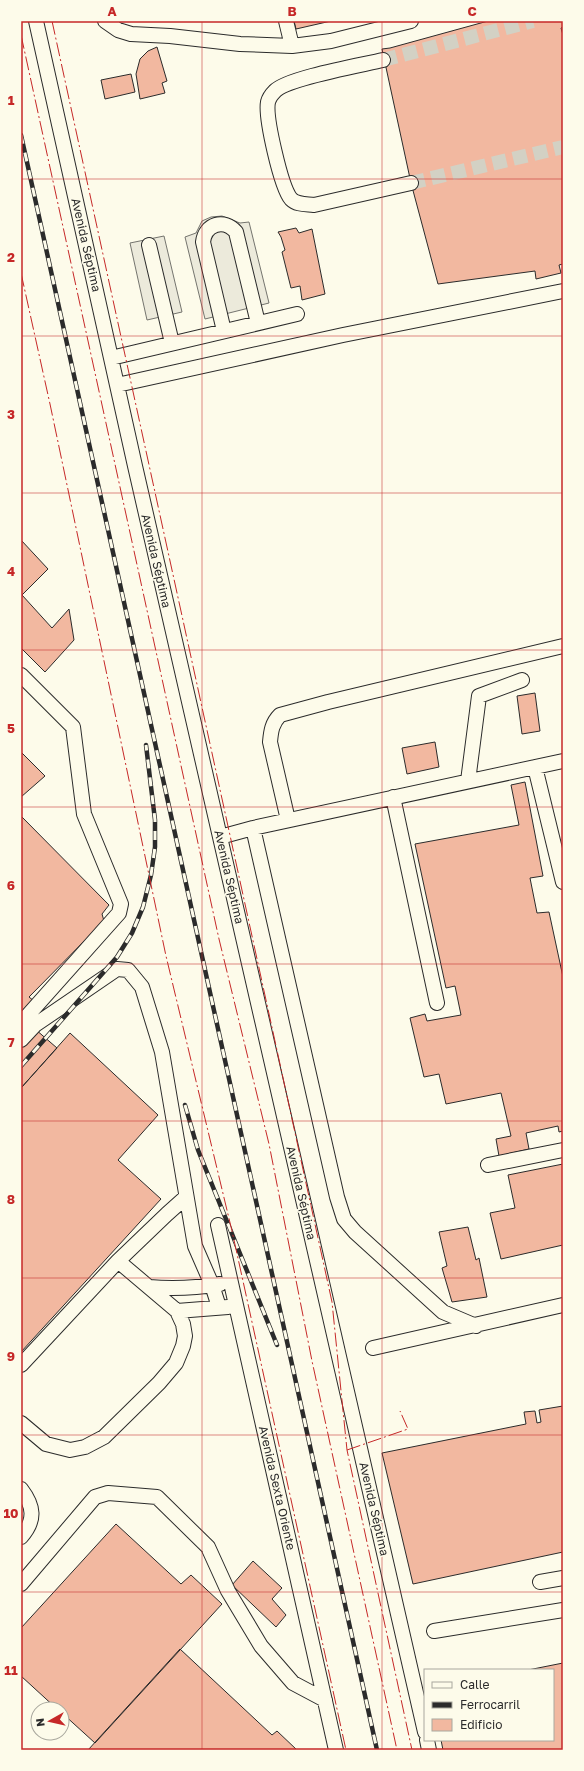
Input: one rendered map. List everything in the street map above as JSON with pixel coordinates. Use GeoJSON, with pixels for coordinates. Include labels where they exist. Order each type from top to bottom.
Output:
{"type":"FeatureCollection","features":[{"type":"Feature","properties":{"kind":"street","name":"Avenida Séptima"},"geometry":{"type":"LineString","coordinates":[[36,21],[117,385],[424,1728]]}},
{"type":"Feature","properties":{"kind":"street"},"geometry":{"type":"LineString","coordinates":[[104,21],[118,30],[131,34],[170,36],[240,44],[292,46],[331,41],[411,21]]}},
{"type":"Feature","properties":{"kind":"street"},"geometry":{"type":"LineString","coordinates":[[286,21],[292,46]]}},
{"type":"Feature","properties":{"kind":"street"},"geometry":{"type":"LineString","coordinates":[[383,60],[290,82],[274,91],[268,100],[268,112],[281,179],[292,200],[298,204],[314,205],[411,183]]}},
{"type":"Feature","properties":{"kind":"street"},"geometry":{"type":"LineString","coordinates":[[224,331],[204,242],[204,234],[208,229],[217,225],[225,224],[232,227],[236,232],[258,323]]}},
{"type":"Feature","properties":{"kind":"street"},"geometry":{"type":"LineString","coordinates":[[148,245],[172,343]]}},
{"type":"Feature","properties":{"kind":"street"},"geometry":{"type":"LineString","coordinates":[[117,385],[343,335],[563,291]]}},
{"type":"Feature","properties":{"kind":"street"},"geometry":{"type":"LineString","coordinates":[[111,358],[297,314]]}},
{"type":"Feature","properties":{"kind":"street"},"geometry":{"type":"LineString","coordinates":[[288,820],[270,742],[271,730],[276,719],[280,715],[328,702],[563,646]]}},
{"type":"Feature","properties":{"kind":"street"},"geometry":{"type":"LineString","coordinates":[[21,675],[72,726],[84,814],[121,904],[119,913],[21,1023]]}},
{"type":"Feature","properties":{"kind":"street"},"geometry":{"type":"LineString","coordinates":[[468,781],[479,696],[522,680]]}},
{"type":"Feature","properties":{"kind":"street"},"geometry":{"type":"LineString","coordinates":[[220,837],[288,820],[563,761]]}},
{"type":"Feature","properties":{"kind":"street"},"geometry":{"type":"LineString","coordinates":[[535,767],[563,882]]}},
{"type":"Feature","properties":{"kind":"street"},"geometry":{"type":"LineString","coordinates":[[393,798],[437,1003]]}},
{"type":"Feature","properties":{"kind":"street"},"geometry":{"type":"LineString","coordinates":[[254,828],[335,1190],[344,1219],[355,1232],[443,1312],[476,1326]]}},
{"type":"Feature","properties":{"kind":"street"},"geometry":{"type":"LineString","coordinates":[[21,1040],[35,1025],[118,969],[128,970],[142,987],[162,1052],[195,1246],[212,1285],[219,1307]]}},
{"type":"Feature","properties":{"kind":"street"},"geometry":{"type":"LineString","coordinates":[[488,1165],[563,1150]]}},
{"type":"Feature","properties":{"kind":"street"},"geometry":{"type":"LineString","coordinates":[[21,1365],[118,1261],[166,1214],[186,1197]]}},
{"type":"Feature","properties":{"kind":"street","name":"Avenida Sexta Oriente"},"geometry":{"type":"LineString","coordinates":[[218,1225],[336,1750]]}},
{"type":"Feature","properties":{"kind":"street"},"geometry":{"type":"LineString","coordinates":[[21,1423],[46,1444],[70,1450],[85,1447],[104,1437],[159,1383],[176,1363],[183,1346],[185,1336],[183,1324],[177,1311],[118,1261]]}},
{"type":"Feature","properties":{"kind":"street"},"geometry":{"type":"LineString","coordinates":[[149,1287],[170,1289],[230,1282]]}},
{"type":"Feature","properties":{"kind":"street"},"geometry":{"type":"LineString","coordinates":[[373,1348],[476,1326],[563,1305]]}},
{"type":"Feature","properties":{"kind":"street"},"geometry":{"type":"LineString","coordinates":[[177,1311],[236,1306]]}},
{"type":"Feature","properties":{"kind":"street"},"geometry":{"type":"LineString","coordinates":[[21,1489],[29,1499],[32,1510],[30,1523],[26,1532],[21,1537]]}},
{"type":"Feature","properties":{"kind":"street"},"geometry":{"type":"LineString","coordinates":[[21,1584],[95,1497],[108,1493],[157,1497],[208,1547],[228,1591],[261,1646],[293,1683],[325,1700]]}},
{"type":"Feature","properties":{"kind":"street"},"geometry":{"type":"LineString","coordinates":[[540,1582],[563,1578]]}},
{"type":"Feature","properties":{"kind":"street"},"geometry":{"type":"LineString","coordinates":[[434,1631],[563,1610]]}},
{"type":"Feature","properties":{"kind":"shaded area"},"geometry":{"type":"Polygon","coordinates":[[[222,216],[240,223],[249,222],[269,303],[205,319],[185,237],[196,233],[202,221],[211,217],[222,216]]]}},
{"type":"Feature","properties":{"kind":"shaded area"},"geometry":{"type":"Polygon","coordinates":[[[164,236],[182,312],[147,320],[130,243],[164,236]]]}},
{"type":"Feature","properties":{"kind":"building"},"geometry":{"type":"Polygon","coordinates":[[[294,21],[331,21],[296,29],[294,21]]]}},
{"type":"Feature","properties":{"kind":"building"},"geometry":{"type":"Polygon","coordinates":[[[488,21],[563,21],[563,27],[561,28],[563,35],[563,264],[559,265],[561,273],[536,279],[535,271],[438,284],[411,183],[382,49],[488,21]]]}},
{"type":"Feature","properties":{"kind":"building"},"geometry":{"type":"Polygon","coordinates":[[[157,47],[167,81],[162,83],[165,93],[140,99],[136,74],[140,59],[148,51],[157,47]]]}},
{"type":"Feature","properties":{"kind":"building"},"geometry":{"type":"Polygon","coordinates":[[[131,74],[135,92],[105,99],[101,80],[131,74]]]}},
{"type":"Feature","properties":{"kind":"building"},"geometry":{"type":"Polygon","coordinates":[[[296,228],[299,233],[312,229],[325,294],[302,300],[300,286],[291,288],[282,252],[285,250],[278,232],[296,228]]]}},
{"type":"Feature","properties":{"kind":"building"},"geometry":{"type":"Polygon","coordinates":[[[21,540],[48,569],[22,595],[52,628],[69,609],[74,640],[45,672],[21,648],[21,540]]]}},
{"type":"Feature","properties":{"kind":"building"},"geometry":{"type":"Polygon","coordinates":[[[535,693],[540,731],[522,734],[517,696],[535,693]]]}},
{"type":"Feature","properties":{"kind":"building"},"geometry":{"type":"Polygon","coordinates":[[[435,742],[439,767],[407,774],[402,748],[435,742]]]}},
{"type":"Feature","properties":{"kind":"building"},"geometry":{"type":"Polygon","coordinates":[[[21,752],[45,776],[21,797],[21,752]]]}},
{"type":"Feature","properties":{"kind":"building"},"geometry":{"type":"Polygon","coordinates":[[[525,782],[543,876],[530,878],[537,913],[549,912],[563,977],[563,1131],[559,1132],[558,1126],[526,1133],[529,1149],[499,1156],[496,1139],[511,1136],[501,1093],[446,1104],[439,1074],[424,1077],[410,1018],[425,1014],[427,1021],[461,1015],[455,986],[446,988],[415,844],[519,825],[511,785],[525,782]]]}},
{"type":"Feature","properties":{"kind":"building"},"geometry":{"type":"Polygon","coordinates":[[[21,816],[109,905],[102,914],[104,921],[29,997],[34,1001],[21,1014],[21,816]]]}},
{"type":"Feature","properties":{"kind":"building"},"geometry":{"type":"Polygon","coordinates":[[[35,1029],[57,1048],[21,1088],[21,1044],[35,1029]]]}},
{"type":"Feature","properties":{"kind":"building"},"geometry":{"type":"Polygon","coordinates":[[[70,1033],[158,1115],[118,1160],[161,1199],[21,1352],[21,1088],[70,1033]]]}},
{"type":"Feature","properties":{"kind":"building"},"geometry":{"type":"Polygon","coordinates":[[[563,1164],[563,1245],[501,1259],[490,1213],[515,1208],[508,1175],[563,1164]]]}},
{"type":"Feature","properties":{"kind":"building"},"geometry":{"type":"Polygon","coordinates":[[[468,1227],[476,1260],[479,1258],[487,1297],[452,1302],[442,1268],[447,1266],[439,1232],[468,1227]]]}},
{"type":"Feature","properties":{"kind":"building"},"geometry":{"type":"Polygon","coordinates":[[[563,1406],[563,1552],[413,1584],[382,1453],[526,1424],[524,1412],[535,1411],[537,1423],[541,1422],[539,1410],[563,1406]]]}},
{"type":"Feature","properties":{"kind":"building"},"geometry":{"type":"Polygon","coordinates":[[[116,1524],[181,1584],[191,1575],[222,1604],[95,1743],[70,1720],[70,1701],[48,1701],[21,1676],[21,1628],[116,1524]]]}},
{"type":"Feature","properties":{"kind":"building"},"geometry":{"type":"Polygon","coordinates":[[[253,1561],[282,1588],[272,1599],[286,1615],[276,1627],[232,1585],[253,1561]]]}},
{"type":"Feature","properties":{"kind":"building"},"geometry":{"type":"Polygon","coordinates":[[[180,1649],[272,1735],[277,1731],[297,1750],[88,1750],[180,1649]]]}},
{"type":"Feature","properties":{"kind":"building"},"geometry":{"type":"Polygon","coordinates":[[[563,1663],[563,1750],[443,1750],[441,1741],[554,1741],[554,1669],[533,1669],[563,1663]]]}},
{"type":"Feature","properties":{"kind":"tunnel"},"geometry":{"type":"LineString","coordinates":[[383,60],[533,21]]}},
{"type":"Feature","properties":{"kind":"tunnel"},"geometry":{"type":"LineString","coordinates":[[411,183],[563,147]]}},
{"type":"Feature","properties":{"kind":"railway"},"geometry":{"type":"LineString","coordinates":[[21,135],[377,1750]]}},
{"type":"Feature","properties":{"kind":"railway"},"geometry":{"type":"LineString","coordinates":[[21,1066],[117,957],[132,933],[143,907],[151,875],[155,847],[155,820],[146,745]]}},
{"type":"Feature","properties":{"kind":"railway"},"geometry":{"type":"LineString","coordinates":[[185,1105],[198,1150],[277,1345]]}},
{"type":"Feature","properties":{"kind":"power"},"geometry":{"type":"LineString","coordinates":[[52,21],[332,1302],[347,1450],[412,1750]]}},
{"type":"Feature","properties":{"kind":"power"},"geometry":{"type":"LineString","coordinates":[[21,35],[219,939],[269,1144],[312,1361],[397,1750]]}},
{"type":"Feature","properties":{"kind":"power"},"geometry":{"type":"LineString","coordinates":[[21,273],[166,956],[232,1231],[346,1750]]}},
{"type":"Feature","properties":{"kind":"power"},"geometry":{"type":"LineString","coordinates":[[347,1450],[408,1429],[400,1411]]}}]}
